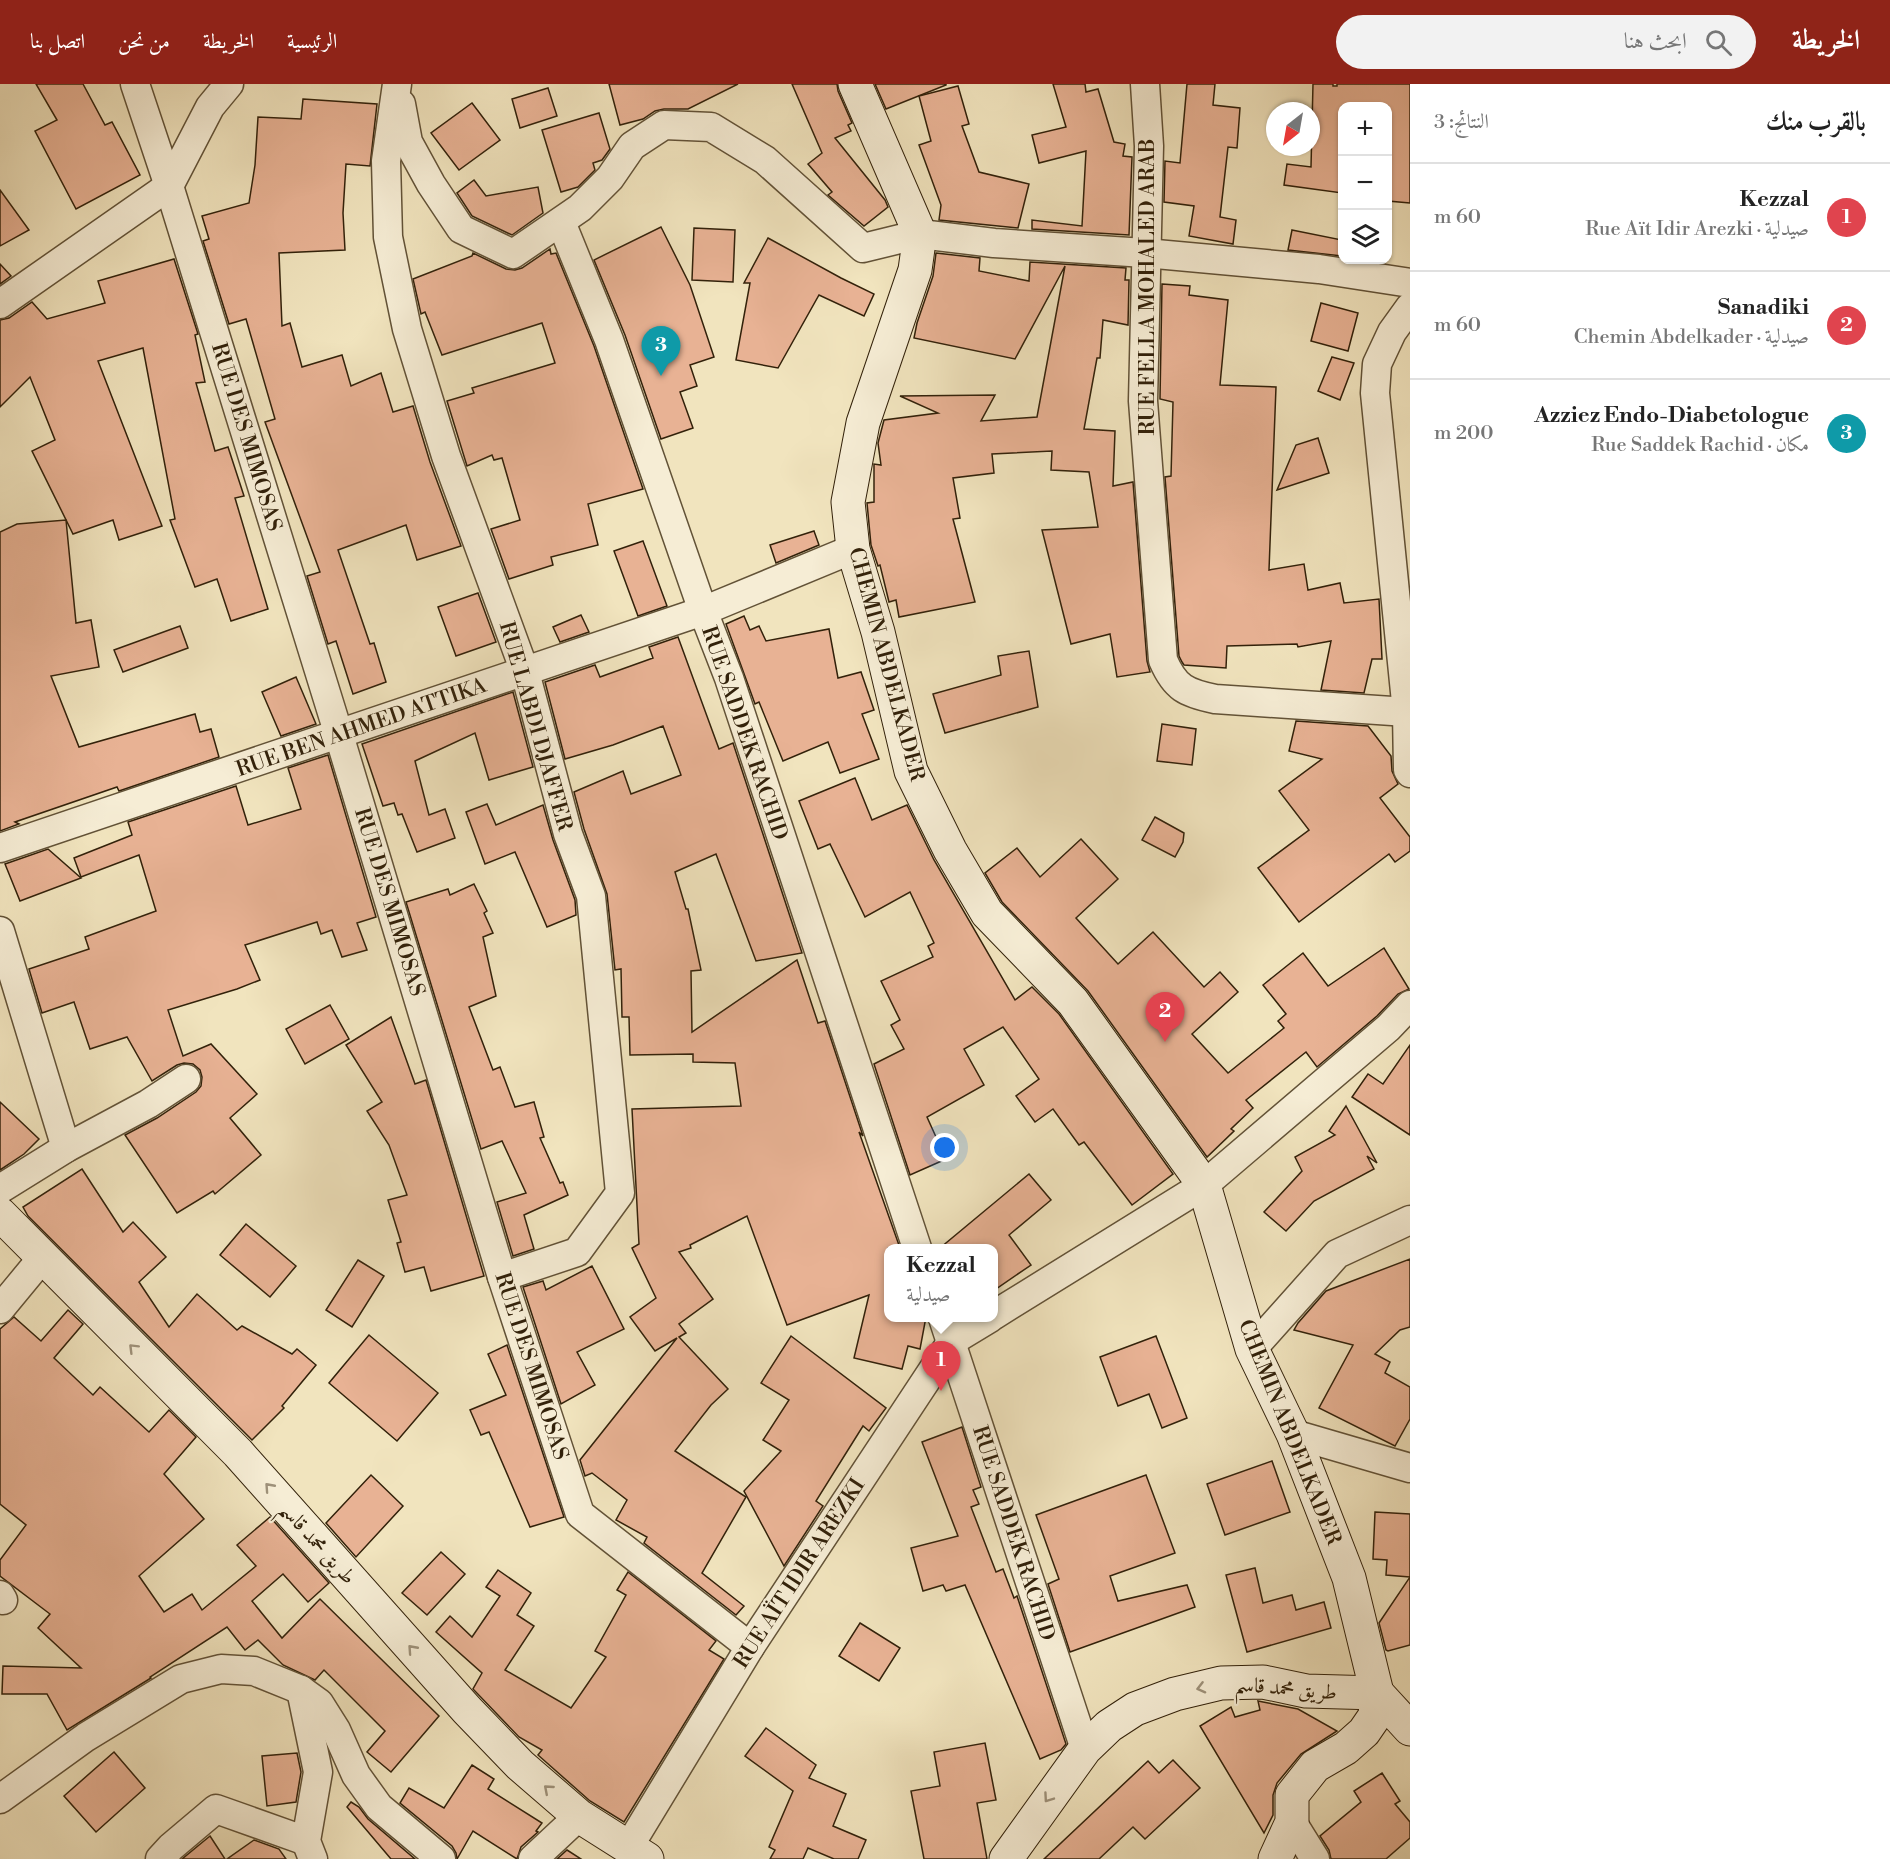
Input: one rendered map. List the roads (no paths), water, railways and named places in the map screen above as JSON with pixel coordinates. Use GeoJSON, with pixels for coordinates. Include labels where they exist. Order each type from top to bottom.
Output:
{"type":"FeatureCollection","features":[{"type":"Feature","properties":{"kind":"street","name":"RUE DES MIMOSAS"},"geometry":{"type":"LineString","coordinates":[[135,84],[169,186],[339,735],[502,1276],[580,1514],[750,1647]]}},
{"type":"Feature","properties":{"kind":"street"},"geometry":{"type":"LineString","coordinates":[[0,303],[169,186],[210,107],[229,84]]}},
{"type":"Feature","properties":{"kind":"street"},"geometry":{"type":"LineString","coordinates":[[397,84],[408,142],[431,184],[461,229],[513,254],[580,208],[610,177],[632,146],[664,125],[711,127],[765,160],[863,248],[920,234],[994,243],[1146,253],[1319,269],[1410,283]]}},
{"type":"Feature","properties":{"kind":"street","name":"RUE LABDI DJAFFER"},"geometry":{"type":"LineString","coordinates":[[397,84],[386,161],[388,237],[407,329],[446,456],[525,672],[568,834],[591,896],[620,1193],[577,1252],[502,1276]]}},
{"type":"Feature","properties":{"kind":"street"},"geometry":{"type":"LineString","coordinates":[[855,84],[920,234]]}},
{"type":"Feature","properties":{"kind":"street","name":"RUE FELLA MOHALED ARAB"},"geometry":{"type":"LineString","coordinates":[[1145,84],[1149,146],[1143,402],[1163,660],[1170,675],[1180,688],[1196,695],[1215,699],[1407,712]]}},
{"type":"Feature","properties":{"kind":"street","name":"RUE SADDEK RACHID"},"geometry":{"type":"LineString","coordinates":[[561,222],[609,339],[703,611],[729,678],[916,1244]]}},
{"type":"Feature","properties":{"kind":"street","name":"CHEMIN ABDELKADER"},"geometry":{"type":"LineString","coordinates":[[920,234],[915,270],[863,423],[848,502],[854,549],[878,632],[911,771],[950,850],[987,913],[1073,1002],[1204,1185],[1252,1349],[1293,1434],[1349,1578],[1377,1693],[1374,1716],[1364,1732],[1346,1748],[1316,1766],[1292,1795],[1292,1822],[1275,1859]]}},
{"type":"Feature","properties":{"kind":"street"},"geometry":{"type":"LineString","coordinates":[[1410,307],[1392,332],[1377,363],[1376,393],[1397,628],[1407,712],[1408,770],[1410,773]]}},
{"type":"Feature","properties":{"kind":"street","name":"RUE BEN AHMED ATTIKA"},"geometry":{"type":"LineString","coordinates":[[0,848],[703,611],[854,549]]}},
{"type":"Feature","properties":{"kind":"street"},"geometry":{"type":"LineString","coordinates":[[1397,628],[1410,599]]}},
{"type":"Feature","properties":{"kind":"street"},"geometry":{"type":"LineString","coordinates":[[0,931],[66,1148]]}},
{"type":"Feature","properties":{"kind":"street","name":"RUE AÏT IDIR AREZKI"},"geometry":{"type":"LineString","coordinates":[[998,1312],[1204,1185],[1388,1028],[1410,1005]]}},
{"type":"Feature","properties":{"kind":"street"},"geometry":{"type":"LineString","coordinates":[[0,1190],[66,1148],[148,1104],[186,1079]]}},
{"type":"Feature","properties":{"kind":"street","name":"طريق محمد قاسم"},"geometry":{"type":"LineString","coordinates":[[0,1214],[238,1453],[467,1710],[520,1765],[579,1816],[637,1853]]}},
{"type":"Feature","properties":{"kind":"street"},"geometry":{"type":"LineString","coordinates":[[1252,1349],[1337,1254],[1410,1220]]}},
{"type":"Feature","properties":{"kind":"street"},"geometry":{"type":"LineString","coordinates":[[0,1309],[43,1257]]}},
{"type":"Feature","properties":{"kind":"street","name":"RUE AÏT IDIR AREZKI"},"geometry":{"type":"LineString","coordinates":[[637,1853],[750,1647],[947,1329],[971,1322]]}},
{"type":"Feature","properties":{"kind":"street","name":"RUE SADDEK RACHID"},"geometry":{"type":"LineString","coordinates":[[947,1329],[1085,1749]]}},
{"type":"Feature","properties":{"kind":"street"},"geometry":{"type":"LineString","coordinates":[[1293,1434],[1410,1468]]}},
{"type":"Feature","properties":{"kind":"street"},"geometry":{"type":"LineString","coordinates":[[0,1799],[86,1737],[182,1679],[221,1669],[254,1671],[301,1690],[319,1702],[336,1730],[356,1775],[379,1807],[441,1859]]}},
{"type":"Feature","properties":{"kind":"street","name":"طريق محمد قاسم"},"geometry":{"type":"LineString","coordinates":[[1006,1859],[1085,1749],[1109,1726],[1135,1708],[1175,1694],[1221,1683],[1263,1682],[1306,1691],[1377,1693]]}},
{"type":"Feature","properties":{"kind":"street"},"geometry":{"type":"LineString","coordinates":[[160,1859],[216,1809],[310,1850],[318,1772],[301,1690]]}},
{"type":"Feature","properties":{"kind":"street"},"geometry":{"type":"LineString","coordinates":[[1377,1693],[1410,1729]]}},
{"type":"Feature","properties":{"kind":"street"},"geometry":{"type":"LineString","coordinates":[[532,1859],[579,1816]]}},
{"type":"Feature","properties":{"kind":"street"},"geometry":{"type":"LineString","coordinates":[[1292,1822],[1315,1859]]}},
{"type":"Feature","properties":{"kind":"place","name":"Azziez Endo-Diabetologue"},"geometry":{"type":"Point","coordinates":[661,376]}},
{"type":"Feature","properties":{"kind":"place","name":"Sanadiki"},"geometry":{"type":"Point","coordinates":[1165,1042]}},
{"type":"Feature","properties":{"kind":"place","name":"Kezzal"},"geometry":{"type":"Point","coordinates":[941,1391]}}]}
